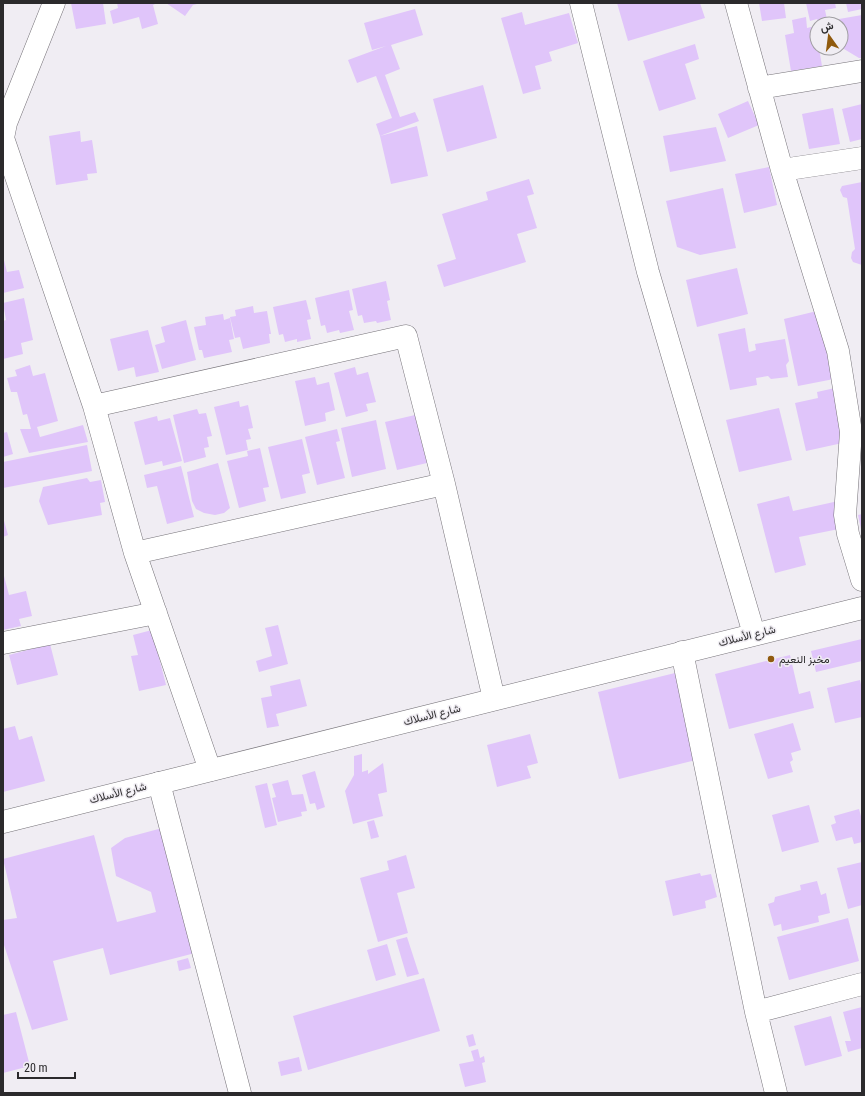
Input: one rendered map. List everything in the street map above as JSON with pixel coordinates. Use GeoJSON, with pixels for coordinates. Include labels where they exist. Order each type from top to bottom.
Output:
{"type":"FeatureCollection","features":[{"type":"Feature","properties":{"kind":"street"},"geometry":{"type":"LineString","coordinates":[[54,3],[6,122],[3,138],[94,406],[135,553],[210,770]]}},
{"type":"Feature","properties":{"kind":"street"},"geometry":{"type":"LineString","coordinates":[[581,3],[648,272],[754,634]]}},
{"type":"Feature","properties":{"kind":"street"},"geometry":{"type":"LineString","coordinates":[[736,3],[782,170],[838,352],[851,432],[845,515],[848,534],[862,580]]}},
{"type":"Feature","properties":{"kind":"street"},"geometry":{"type":"LineString","coordinates":[[759,88],[862,71]]}},
{"type":"Feature","properties":{"kind":"street"},"geometry":{"type":"LineString","coordinates":[[782,170],[862,158]]}},
{"type":"Feature","properties":{"kind":"street"},"geometry":{"type":"LineString","coordinates":[[94,406],[406,336],[444,484],[494,699]]}},
{"type":"Feature","properties":{"kind":"street"},"geometry":{"type":"LineString","coordinates":[[135,553],[444,484]]}},
{"type":"Feature","properties":{"kind":"street","name":"شارع الأسلاك"},"geometry":{"type":"LineString","coordinates":[[3,822],[862,608]]}},
{"type":"Feature","properties":{"kind":"street"},"geometry":{"type":"LineString","coordinates":[[3,643],[156,613]]}},
{"type":"Feature","properties":{"kind":"street"},"geometry":{"type":"LineString","coordinates":[[682,652],[756,1012],[776,1093]]}},
{"type":"Feature","properties":{"kind":"street"},"geometry":{"type":"LineString","coordinates":[[159,783],[240,1093]]}},
{"type":"Feature","properties":{"kind":"street"},"geometry":{"type":"LineString","coordinates":[[756,1012],[862,984]]}},
{"type":"Feature","properties":{"kind":"building"},"geometry":{"type":"Polygon","coordinates":[[[71,3],[103,3],[106,24],[76,29],[71,3]]]}},
{"type":"Feature","properties":{"kind":"building"},"geometry":{"type":"Polygon","coordinates":[[[117,3],[157,3],[153,5],[158,24],[142,29],[139,17],[113,24],[110,11],[118,8],[117,3]]]}},
{"type":"Feature","properties":{"kind":"building"},"geometry":{"type":"Polygon","coordinates":[[[166,3],[197,4],[193,5],[185,16],[166,3]]]}},
{"type":"Feature","properties":{"kind":"building"},"geometry":{"type":"Polygon","coordinates":[[[617,3],[700,3],[705,18],[628,41],[617,3]]]}},
{"type":"Feature","properties":{"kind":"building"},"geometry":{"type":"Polygon","coordinates":[[[759,3],[784,3],[786,18],[762,21],[759,3]]]}},
{"type":"Feature","properties":{"kind":"building"},"geometry":{"type":"Polygon","coordinates":[[[806,3],[835,3],[836,8],[825,10],[826,16],[809,16],[806,3]]]}},
{"type":"Feature","properties":{"kind":"building"},"geometry":{"type":"Polygon","coordinates":[[[846,3],[862,3],[862,9],[848,12],[846,3]]]}},
{"type":"Feature","properties":{"kind":"building"},"geometry":{"type":"Polygon","coordinates":[[[415,9],[423,35],[391,45],[400,69],[385,75],[400,117],[415,112],[419,121],[380,136],[376,124],[392,118],[376,76],[357,83],[348,60],[386,46],[372,50],[364,23],[415,9]]]}},
{"type":"Feature","properties":{"kind":"building"},"geometry":{"type":"Polygon","coordinates":[[[522,12],[525,25],[569,13],[578,43],[549,52],[552,61],[535,66],[541,89],[523,94],[501,18],[522,12]]]}},
{"type":"Feature","properties":{"kind":"building"},"geometry":{"type":"Polygon","coordinates":[[[862,15],[862,58],[859,58],[849,52],[849,17],[862,15]]]}},
{"type":"Feature","properties":{"kind":"building"},"geometry":{"type":"Polygon","coordinates":[[[806,17],[807,28],[809,28],[809,56],[820,56],[822,66],[791,71],[785,35],[794,33],[792,20],[806,17]]]}},
{"type":"Feature","properties":{"kind":"building"},"geometry":{"type":"Polygon","coordinates":[[[695,44],[699,59],[685,64],[696,99],[659,111],[643,61],[695,44]]]}},
{"type":"Feature","properties":{"kind":"building"},"geometry":{"type":"Polygon","coordinates":[[[483,85],[497,138],[447,152],[433,99],[483,85]]]}},
{"type":"Feature","properties":{"kind":"building"},"geometry":{"type":"Polygon","coordinates":[[[748,101],[759,125],[728,138],[718,114],[748,101]]]}},
{"type":"Feature","properties":{"kind":"building"},"geometry":{"type":"Polygon","coordinates":[[[862,104],[862,139],[850,142],[842,109],[862,104]]]}},
{"type":"Feature","properties":{"kind":"building"},"geometry":{"type":"Polygon","coordinates":[[[833,108],[840,144],[809,149],[802,114],[833,108]]]}},
{"type":"Feature","properties":{"kind":"building"},"geometry":{"type":"Polygon","coordinates":[[[417,126],[428,176],[391,184],[380,136],[417,126]]]}},
{"type":"Feature","properties":{"kind":"building"},"geometry":{"type":"Polygon","coordinates":[[[716,127],[726,161],[670,172],[663,136],[716,127]]]}},
{"type":"Feature","properties":{"kind":"building"},"geometry":{"type":"Polygon","coordinates":[[[80,131],[81,142],[92,140],[97,173],[87,174],[88,180],[56,185],[49,136],[80,131]]]}},
{"type":"Feature","properties":{"kind":"building"},"geometry":{"type":"Polygon","coordinates":[[[769,167],[777,205],[744,213],[735,174],[769,167]]]}},
{"type":"Feature","properties":{"kind":"building"},"geometry":{"type":"Polygon","coordinates":[[[529,179],[534,194],[527,196],[537,228],[517,234],[526,262],[444,287],[437,265],[456,259],[442,214],[488,200],[486,192],[529,179]]]}},
{"type":"Feature","properties":{"kind":"building"},"geometry":{"type":"Polygon","coordinates":[[[862,182],[862,265],[853,262],[851,258],[852,252],[855,249],[847,198],[843,197],[840,190],[842,186],[862,182]]]}},
{"type":"Feature","properties":{"kind":"building"},"geometry":{"type":"Polygon","coordinates":[[[723,188],[736,248],[700,255],[677,247],[666,201],[723,188]]]}},
{"type":"Feature","properties":{"kind":"building"},"geometry":{"type":"Polygon","coordinates":[[[4,260],[7,272],[19,270],[24,288],[3,293],[4,260]]]}},
{"type":"Feature","properties":{"kind":"building"},"geometry":{"type":"Polygon","coordinates":[[[737,268],[748,314],[697,327],[686,280],[737,268]]]}},
{"type":"Feature","properties":{"kind":"building"},"geometry":{"type":"Polygon","coordinates":[[[386,281],[390,300],[387,301],[391,320],[377,323],[376,321],[364,323],[362,315],[358,316],[352,289],[386,281]]]}},
{"type":"Feature","properties":{"kind":"building"},"geometry":{"type":"Polygon","coordinates":[[[349,290],[353,310],[349,311],[354,330],[340,333],[339,330],[327,333],[325,325],[321,326],[315,298],[349,290]]]}},
{"type":"Feature","properties":{"kind":"building"},"geometry":{"type":"Polygon","coordinates":[[[24,298],[33,340],[21,343],[23,354],[3,359],[3,321],[6,320],[3,303],[24,298]]]}},
{"type":"Feature","properties":{"kind":"building"},"geometry":{"type":"Polygon","coordinates":[[[306,300],[311,319],[307,320],[311,339],[297,342],[297,339],[285,342],[283,334],[279,335],[273,307],[306,300]]]}},
{"type":"Feature","properties":{"kind":"building"},"geometry":{"type":"Polygon","coordinates":[[[253,306],[254,313],[267,311],[271,334],[269,334],[270,343],[243,349],[240,337],[235,338],[230,317],[236,316],[235,310],[253,306]]]}},
{"type":"Feature","properties":{"kind":"building"},"geometry":{"type":"Polygon","coordinates":[[[817,311],[839,378],[798,386],[784,319],[817,311]]]}},
{"type":"Feature","properties":{"kind":"building"},"geometry":{"type":"Polygon","coordinates":[[[223,314],[224,320],[230,318],[234,339],[229,340],[232,352],[204,358],[202,350],[199,350],[194,327],[206,325],[205,317],[223,314]]]}},
{"type":"Feature","properties":{"kind":"building"},"geometry":{"type":"Polygon","coordinates":[[[186,320],[196,360],[162,369],[155,345],[165,342],[161,327],[186,320]]]}},
{"type":"Feature","properties":{"kind":"building"},"geometry":{"type":"Polygon","coordinates":[[[745,328],[749,352],[756,350],[755,344],[785,339],[789,361],[786,365],[788,377],[771,379],[768,376],[756,378],[757,385],[730,390],[718,334],[745,328]]]}},
{"type":"Feature","properties":{"kind":"building"},"geometry":{"type":"Polygon","coordinates":[[[148,330],[159,372],[136,377],[134,367],[118,371],[110,339],[148,330]]]}},
{"type":"Feature","properties":{"kind":"building"},"geometry":{"type":"Polygon","coordinates":[[[30,365],[33,376],[45,373],[58,421],[37,427],[40,437],[83,425],[88,442],[29,453],[20,429],[31,429],[27,414],[23,415],[17,392],[11,392],[7,378],[17,376],[15,370],[30,365]]]}},
{"type":"Feature","properties":{"kind":"building"},"geometry":{"type":"Polygon","coordinates":[[[355,367],[357,375],[368,372],[376,402],[366,404],[368,411],[346,417],[334,373],[355,367]]]}},
{"type":"Feature","properties":{"kind":"building"},"geometry":{"type":"Polygon","coordinates":[[[315,377],[317,385],[329,382],[335,410],[325,413],[326,421],[305,426],[295,381],[315,377]]]}},
{"type":"Feature","properties":{"kind":"building"},"geometry":{"type":"Polygon","coordinates":[[[835,388],[847,442],[806,451],[795,403],[818,398],[817,392],[835,388]]]}},
{"type":"Feature","properties":{"kind":"building"},"geometry":{"type":"Polygon","coordinates":[[[239,401],[240,407],[248,405],[253,428],[248,429],[251,439],[246,440],[248,450],[226,455],[214,407],[239,401]]]}},
{"type":"Feature","properties":{"kind":"building"},"geometry":{"type":"Polygon","coordinates":[[[779,408],[792,460],[739,472],[726,420],[779,408]]]}},
{"type":"Feature","properties":{"kind":"building"},"geometry":{"type":"Polygon","coordinates":[[[197,409],[199,414],[206,413],[212,436],[207,437],[209,447],[204,448],[206,457],[184,463],[173,415],[197,409]]]}},
{"type":"Feature","properties":{"kind":"building"},"geometry":{"type":"Polygon","coordinates":[[[415,415],[427,463],[397,470],[385,422],[415,415]]]}},
{"type":"Feature","properties":{"kind":"building"},"geometry":{"type":"Polygon","coordinates":[[[157,416],[158,421],[170,418],[182,461],[163,466],[162,461],[145,465],[134,422],[157,416]]]}},
{"type":"Feature","properties":{"kind":"building"},"geometry":{"type":"Polygon","coordinates":[[[376,420],[386,469],[352,477],[341,428],[376,420]]]}},
{"type":"Feature","properties":{"kind":"building"},"geometry":{"type":"Polygon","coordinates":[[[337,429],[340,441],[336,442],[345,478],[317,485],[305,437],[337,429]]]}},
{"type":"Feature","properties":{"kind":"building"},"geometry":{"type":"Polygon","coordinates":[[[7,432],[13,454],[3,457],[3,433],[7,432]]]}},
{"type":"Feature","properties":{"kind":"building"},"geometry":{"type":"Polygon","coordinates":[[[302,439],[310,473],[302,475],[306,493],[281,499],[268,447],[302,439]]]}},
{"type":"Feature","properties":{"kind":"building"},"geometry":{"type":"Polygon","coordinates":[[[87,445],[92,471],[3,488],[3,462],[87,445]]]}},
{"type":"Feature","properties":{"kind":"building"},"geometry":{"type":"Polygon","coordinates":[[[260,448],[269,487],[263,488],[266,501],[239,508],[227,461],[248,456],[247,451],[260,448]]]}},
{"type":"Feature","properties":{"kind":"building"},"geometry":{"type":"Polygon","coordinates":[[[218,463],[230,508],[224,513],[215,515],[204,513],[196,509],[192,501],[187,472],[218,463]]]}},
{"type":"Feature","properties":{"kind":"building"},"geometry":{"type":"Polygon","coordinates":[[[181,466],[194,517],[167,524],[157,486],[147,488],[144,475],[181,466]]]}},
{"type":"Feature","properties":{"kind":"building"},"geometry":{"type":"Polygon","coordinates":[[[87,478],[90,482],[101,480],[105,502],[100,503],[102,515],[48,525],[39,501],[43,487],[87,478]]]}},
{"type":"Feature","properties":{"kind":"building"},"geometry":{"type":"Polygon","coordinates":[[[789,496],[793,511],[843,500],[844,528],[799,537],[806,565],[775,573],[757,504],[789,496]]]}},
{"type":"Feature","properties":{"kind":"building"},"geometry":{"type":"Polygon","coordinates":[[[862,514],[862,529],[861,529],[858,515],[862,514]]]}},
{"type":"Feature","properties":{"kind":"building"},"geometry":{"type":"Polygon","coordinates":[[[3,517],[8,535],[3,537],[3,517]]]}},
{"type":"Feature","properties":{"kind":"building"},"geometry":{"type":"Polygon","coordinates":[[[3,572],[9,595],[26,591],[32,616],[19,619],[21,626],[3,630],[3,572]]]}},
{"type":"Feature","properties":{"kind":"building"},"geometry":{"type":"Polygon","coordinates":[[[278,625],[288,664],[259,672],[256,661],[272,656],[265,628],[278,625]]]}},
{"type":"Feature","properties":{"kind":"building"},"geometry":{"type":"Polygon","coordinates":[[[152,630],[166,685],[139,691],[131,656],[138,655],[133,635],[152,630]]]}},
{"type":"Feature","properties":{"kind":"building"},"geometry":{"type":"Polygon","coordinates":[[[862,639],[862,661],[816,672],[811,651],[862,639]]]}},
{"type":"Feature","properties":{"kind":"building"},"geometry":{"type":"Polygon","coordinates":[[[50,644],[58,675],[17,685],[9,655],[50,644]]]}},
{"type":"Feature","properties":{"kind":"building"},"geometry":{"type":"Polygon","coordinates":[[[790,655],[799,694],[810,691],[814,708],[729,729],[715,674],[790,655]]]}},
{"type":"Feature","properties":{"kind":"building"},"geometry":{"type":"Polygon","coordinates":[[[679,672],[700,759],[619,779],[598,692],[679,672]]]}},
{"type":"Feature","properties":{"kind":"building"},"geometry":{"type":"Polygon","coordinates":[[[300,679],[307,706],[276,714],[279,726],[267,728],[261,698],[272,696],[270,686],[300,679]]]}},
{"type":"Feature","properties":{"kind":"building"},"geometry":{"type":"Polygon","coordinates":[[[860,680],[862,689],[862,717],[835,723],[827,688],[860,680]]]}},
{"type":"Feature","properties":{"kind":"building"},"geometry":{"type":"Polygon","coordinates":[[[793,723],[801,750],[791,753],[793,760],[790,762],[793,772],[768,779],[754,734],[793,723]]]}},
{"type":"Feature","properties":{"kind":"building"},"geometry":{"type":"Polygon","coordinates":[[[15,726],[19,740],[32,736],[45,781],[3,792],[3,729],[15,726]]]}},
{"type":"Feature","properties":{"kind":"building"},"geometry":{"type":"Polygon","coordinates":[[[530,734],[538,763],[527,766],[531,778],[497,787],[487,745],[530,734]]]}},
{"type":"Feature","properties":{"kind":"building"},"geometry":{"type":"Polygon","coordinates":[[[362,754],[362,772],[368,770],[368,774],[383,763],[387,792],[378,794],[383,816],[353,824],[345,791],[354,775],[354,756],[362,754]]]}},
{"type":"Feature","properties":{"kind":"building"},"geometry":{"type":"Polygon","coordinates":[[[315,771],[325,807],[317,810],[315,803],[310,804],[302,775],[315,771]]]}},
{"type":"Feature","properties":{"kind":"building"},"geometry":{"type":"Polygon","coordinates":[[[288,780],[292,795],[303,794],[307,811],[301,812],[302,816],[278,822],[272,798],[276,797],[272,784],[288,780]]]}},
{"type":"Feature","properties":{"kind":"building"},"geometry":{"type":"Polygon","coordinates":[[[267,783],[277,825],[265,828],[255,786],[267,783]]]}},
{"type":"Feature","properties":{"kind":"building"},"geometry":{"type":"Polygon","coordinates":[[[809,805],[819,842],[782,852],[772,815],[809,805]]]}},
{"type":"Feature","properties":{"kind":"building"},"geometry":{"type":"Polygon","coordinates":[[[859,809],[862,820],[862,842],[854,844],[852,837],[836,841],[831,825],[836,823],[834,816],[859,809]]]}},
{"type":"Feature","properties":{"kind":"building"},"geometry":{"type":"Polygon","coordinates":[[[374,820],[379,837],[371,839],[367,822],[374,820]]]}},
{"type":"Feature","properties":{"kind":"building"},"geometry":{"type":"Polygon","coordinates":[[[166,827],[199,952],[110,975],[103,948],[53,961],[68,1020],[32,1030],[3,942],[3,920],[17,918],[3,859],[94,835],[117,922],[156,912],[151,892],[116,876],[111,848],[125,838],[166,827]]]}},
{"type":"Feature","properties":{"kind":"building"},"geometry":{"type":"Polygon","coordinates":[[[406,855],[415,888],[397,893],[408,933],[378,942],[360,878],[389,870],[387,861],[406,855]]]}},
{"type":"Feature","properties":{"kind":"building"},"geometry":{"type":"Polygon","coordinates":[[[862,862],[862,905],[848,909],[837,868],[862,862]]]}},
{"type":"Feature","properties":{"kind":"building"},"geometry":{"type":"Polygon","coordinates":[[[700,873],[701,876],[711,874],[717,897],[705,901],[706,908],[673,916],[665,881],[700,873]]]}},
{"type":"Feature","properties":{"kind":"building"},"geometry":{"type":"Polygon","coordinates":[[[817,881],[821,895],[826,893],[830,913],[818,916],[819,922],[782,931],[781,924],[774,926],[768,904],[774,902],[775,897],[801,890],[800,885],[817,881]]]}},
{"type":"Feature","properties":{"kind":"building"},"geometry":{"type":"Polygon","coordinates":[[[848,918],[859,961],[789,980],[777,937],[848,918]]]}},
{"type":"Feature","properties":{"kind":"building"},"geometry":{"type":"Polygon","coordinates":[[[407,937],[419,974],[407,977],[396,940],[407,937]]]}},
{"type":"Feature","properties":{"kind":"building"},"geometry":{"type":"Polygon","coordinates":[[[387,944],[396,975],[376,981],[367,950],[387,944]]]}},
{"type":"Feature","properties":{"kind":"building"},"geometry":{"type":"Polygon","coordinates":[[[188,958],[191,968],[179,971],[177,961],[188,958]]]}},
{"type":"Feature","properties":{"kind":"building"},"geometry":{"type":"Polygon","coordinates":[[[424,978],[440,1031],[308,1070],[293,1016],[424,978]]]}},
{"type":"Feature","properties":{"kind":"building"},"geometry":{"type":"Polygon","coordinates":[[[862,1007],[862,1048],[848,1052],[845,1041],[851,1041],[843,1012],[862,1007]]]}},
{"type":"Feature","properties":{"kind":"building"},"geometry":{"type":"Polygon","coordinates":[[[16,1012],[30,1066],[3,1073],[3,1015],[16,1012]]]}},
{"type":"Feature","properties":{"kind":"building"},"geometry":{"type":"Polygon","coordinates":[[[831,1016],[842,1056],[805,1066],[794,1026],[831,1016]]]}},
{"type":"Feature","properties":{"kind":"building"},"geometry":{"type":"Polygon","coordinates":[[[473,1034],[476,1045],[469,1047],[466,1036],[473,1034]]]}},
{"type":"Feature","properties":{"kind":"building"},"geometry":{"type":"Polygon","coordinates":[[[478,1049],[480,1058],[484,1056],[485,1062],[482,1063],[486,1082],[465,1087],[459,1064],[474,1061],[471,1051],[478,1049]]]}},
{"type":"Feature","properties":{"kind":"building"},"geometry":{"type":"Polygon","coordinates":[[[299,1057],[302,1071],[281,1076],[278,1062],[299,1057]]]}},
{"type":"Feature","properties":{"kind":"place","name":"مخبز النعيم"},"geometry":{"type":"Point","coordinates":[771,659]}}]}
